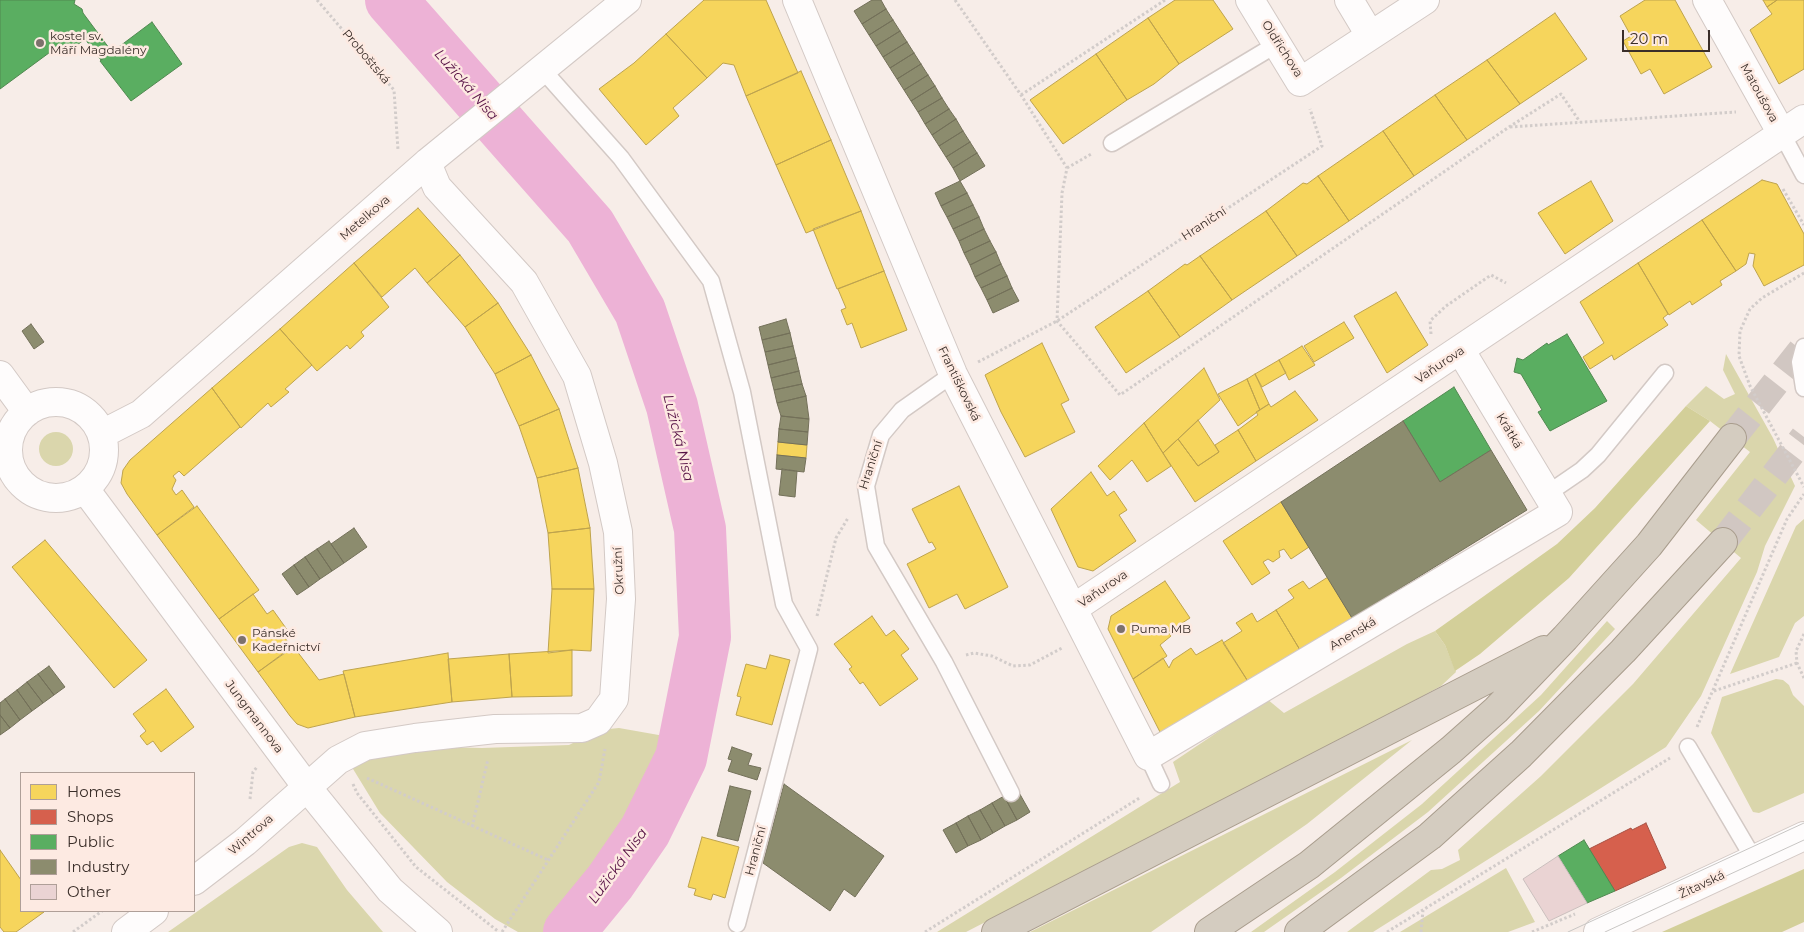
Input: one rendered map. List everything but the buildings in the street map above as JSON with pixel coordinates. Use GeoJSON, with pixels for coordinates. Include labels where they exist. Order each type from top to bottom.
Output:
{"type":"FeatureCollection","features":[{"type":"Feature","properties":{"kind":"highway"},"geometry":{"type":"LineString","coordinates":[[1209,932],[1309,865],[1451,750],[1496,710],[1565,638],[1649,545],[1732,438]]}},
{"type":"Feature","properties":{"kind":"highway"},"geometry":{"type":"LineString","coordinates":[[1299,932],[1430,836],[1521,754],[1623,651],[1722,542]]}},
{"type":"Feature","properties":{"kind":"highway"},"geometry":{"type":"LineString","coordinates":[[996,932],[1565,638]]}},
{"type":"Feature","properties":{"kind":"street","name":"Metelkova"},"geometry":{"type":"LineString","coordinates":[[102,434],[141,414],[464,132],[627,0]]}},
{"type":"Feature","properties":{"kind":"street","name":"Františkovská"},"geometry":{"type":"LineString","coordinates":[[797,0],[953,374],[1148,756]]}},
{"type":"Feature","properties":{"kind":"street","name":"Oldřichova"},"geometry":{"type":"LineString","coordinates":[[1250,0],[1300,82],[1425,0]]}},
{"type":"Feature","properties":{"kind":"street"},"geometry":{"type":"LineString","coordinates":[[1349,0],[1370,35]]}},
{"type":"Feature","properties":{"kind":"street","name":"Matoušova"},"geometry":{"type":"LineString","coordinates":[[1707,0],[1768,110],[1793,127]]}},
{"type":"Feature","properties":{"kind":"street","name":"Vaňurova"},"geometry":{"type":"LineString","coordinates":[[1074,608],[1461,351],[1793,127]]}},
{"type":"Feature","properties":{"kind":"street","name":"Okružní"},"geometry":{"type":"LineString","coordinates":[[306,786],[338,760],[366,746],[415,738],[495,729],[582,728],[598,721],[614,699],[621,599],[618,532],[603,463],[577,376],[524,282],[438,187],[419,171]]}},
{"type":"Feature","properties":{"kind":"street","name":"Krátká"},"geometry":{"type":"LineString","coordinates":[[1461,351],[1552,503]]}},
{"type":"Feature","properties":{"kind":"street"},"geometry":{"type":"LineString","coordinates":[[0,375],[27,412]]}},
{"type":"Feature","properties":{"kind":"street"},"geometry":{"type":"LineString","coordinates":[[48,402],[70,404],[90,415],[102,434],[105,450],[103,465],[96,478],[85,489],[66,498],[45,497],[6,475],[9,439],[16,424],[27,412],[48,402]]}},
{"type":"Feature","properties":{"kind":"street","name":"Jungmannova"},"geometry":{"type":"LineString","coordinates":[[85,489],[306,786],[390,890],[438,932]]}},
{"type":"Feature","properties":{"kind":"street","name":"Anenská"},"geometry":{"type":"LineString","coordinates":[[1148,756],[1552,503]]}},
{"type":"Feature","properties":{"kind":"street","name":"Wintrova"},"geometry":{"type":"LineString","coordinates":[[195,880],[245,842],[306,786]]}},
{"type":"Feature","properties":{"kind":"street","name":"Žitavská"},"geometry":{"type":"LineString","coordinates":[[1598,932],[1755,861],[1804,836]]}},
{"type":"Feature","properties":{"kind":"street"},"geometry":{"type":"LineString","coordinates":[[126,932],[153,912]]}},
{"type":"Feature","properties":{"kind":"lane"},"geometry":{"type":"LineString","coordinates":[[1112,143],[1277,44]]}},
{"type":"Feature","properties":{"kind":"lane"},"geometry":{"type":"LineString","coordinates":[[541,68],[621,158],[711,282],[742,392],[784,604],[809,648]]}},
{"type":"Feature","properties":{"kind":"lane"},"geometry":{"type":"LineString","coordinates":[[1793,127],[1804,175]]}},
{"type":"Feature","properties":{"kind":"lane"},"geometry":{"type":"LineString","coordinates":[[1804,347],[1800,362],[1804,388]]}},
{"type":"Feature","properties":{"kind":"lane","name":"Hraniční"},"geometry":{"type":"LineString","coordinates":[[866,486],[881,435],[902,410],[953,374]]}},
{"type":"Feature","properties":{"kind":"lane"},"geometry":{"type":"LineString","coordinates":[[1552,503],[1598,455],[1665,374]]}},
{"type":"Feature","properties":{"kind":"lane"},"geometry":{"type":"LineString","coordinates":[[866,486],[876,546],[944,662],[1011,793]]}},
{"type":"Feature","properties":{"kind":"lane","name":"Hraniční"},"geometry":{"type":"LineString","coordinates":[[737,924],[809,648]]}},
{"type":"Feature","properties":{"kind":"lane"},"geometry":{"type":"LineString","coordinates":[[1688,747],[1755,861]]}},
{"type":"Feature","properties":{"kind":"lane"},"geometry":{"type":"LineString","coordinates":[[1148,756],[1161,784]]}},
{"type":"Feature","properties":{"kind":"path","name":"Proboštská"},"geometry":{"type":"LineString","coordinates":[[317,0],[394,90],[399,162],[419,171]]}},
{"type":"Feature","properties":{"kind":"path"},"geometry":{"type":"LineString","coordinates":[[955,0],[1021,95],[1067,168],[1062,193],[1057,321],[1120,395],[1509,127],[1561,94],[1580,122]]}},
{"type":"Feature","properties":{"kind":"path"},"geometry":{"type":"LineString","coordinates":[[1021,95],[1165,0]]}},
{"type":"Feature","properties":{"kind":"path","name":"Hraniční"},"geometry":{"type":"LineString","coordinates":[[953,374],[1057,321],[1322,146],[1300,82]]}},
{"type":"Feature","properties":{"kind":"path"},"geometry":{"type":"LineString","coordinates":[[1509,127],[1768,110]]}},
{"type":"Feature","properties":{"kind":"path"},"geometry":{"type":"LineString","coordinates":[[1067,168],[1112,143]]}},
{"type":"Feature","properties":{"kind":"path"},"geometry":{"type":"LineString","coordinates":[[1804,215],[1800,216],[1804,225]]}},
{"type":"Feature","properties":{"kind":"path"},"geometry":{"type":"LineString","coordinates":[[1804,273],[1762,298],[1750,309],[1740,331],[1739,356],[1750,386],[1804,488]]}},
{"type":"Feature","properties":{"kind":"path"},"geometry":{"type":"LineString","coordinates":[[1431,339],[1430,321],[1446,306],[1491,275],[1513,287]]}},
{"type":"Feature","properties":{"kind":"path","name":"Hraniční"},"geometry":{"type":"LineString","coordinates":[[809,648],[836,538],[866,486]]}},
{"type":"Feature","properties":{"kind":"path"},"geometry":{"type":"LineString","coordinates":[[1387,932],[1688,747],[1714,691],[1787,519],[1804,494]]}},
{"type":"Feature","properties":{"kind":"path"},"geometry":{"type":"LineString","coordinates":[[1804,634],[1796,651],[1797,663],[1804,678]]}},
{"type":"Feature","properties":{"kind":"path"},"geometry":{"type":"LineString","coordinates":[[944,662],[974,653],[992,656],[1013,666],[1030,665],[1064,647]]}},
{"type":"Feature","properties":{"kind":"path"},"geometry":{"type":"LineString","coordinates":[[1714,691],[1797,663]]}},
{"type":"Feature","properties":{"kind":"path"},"geometry":{"type":"LineString","coordinates":[[472,827],[495,729]]}},
{"type":"Feature","properties":{"kind":"path"},"geometry":{"type":"LineString","coordinates":[[356,794],[416,866],[500,932],[599,782],[606,745]]}},
{"type":"Feature","properties":{"kind":"path"},"geometry":{"type":"LineString","coordinates":[[249,804],[252,772],[276,747]]}},
{"type":"Feature","properties":{"kind":"path"},"geometry":{"type":"LineString","coordinates":[[365,777],[548,860]]}},
{"type":"Feature","properties":{"kind":"path"},"geometry":{"type":"LineString","coordinates":[[925,932],[1161,784]]}},
{"type":"Feature","properties":{"kind":"path"},"geometry":{"type":"LineString","coordinates":[[1420,932],[1423,910]]}},
{"type":"Feature","properties":{"kind":"path"},"geometry":{"type":"LineString","coordinates":[[73,932],[101,912]]}},
{"type":"Feature","properties":{"kind":"shaded area"},"geometry":{"type":"Polygon","coordinates":[[[1726,354],[1773,438],[1795,486],[1765,546],[1757,572],[1701,696],[1666,747],[1373,932],[1347,932],[1431,870],[1442,869],[1460,860],[1458,850],[1541,776],[1633,684],[1741,558],[1696,520],[1750,452],[1710,421],[1686,406],[1706,386],[1724,399],[1735,394],[1723,370],[1726,354]]]}},
{"type":"Feature","properties":{"kind":"shaded area"},"geometry":{"type":"Polygon","coordinates":[[[1686,406],[1710,421],[1569,578],[1480,654],[1455,671],[1445,645],[1435,631],[1557,544],[1595,508],[1686,406]]]}},
{"type":"Feature","properties":{"kind":"shaded area"},"geometry":{"type":"Polygon","coordinates":[[[56,432],[63,433],[68,437],[72,442],[72,456],[68,461],[63,465],[56,466],[49,465],[44,461],[40,456],[39,449],[40,442],[44,437],[49,433],[56,432]]]}},
{"type":"Feature","properties":{"kind":"shaded area"},"geometry":{"type":"Polygon","coordinates":[[[1804,519],[1804,616],[1795,623],[1779,657],[1730,674],[1796,526],[1804,519]]]}},
{"type":"Feature","properties":{"kind":"shaded area"},"geometry":{"type":"Polygon","coordinates":[[[1607,621],[1615,629],[1539,711],[1428,812],[1341,878],[1264,932],[1251,932],[1335,872],[1422,804],[1541,695],[1607,621]]]}},
{"type":"Feature","properties":{"kind":"shaded area"},"geometry":{"type":"Polygon","coordinates":[[[1435,631],[1445,645],[1456,672],[1441,686],[966,932],[937,932],[1180,782],[1173,762],[1267,699],[1284,713],[1407,644],[1435,631]]]}},
{"type":"Feature","properties":{"kind":"shaded area"},"geometry":{"type":"Polygon","coordinates":[[[1776,679],[1783,680],[1789,685],[1793,695],[1804,706],[1804,793],[1759,813],[1753,812],[1711,733],[1722,697],[1776,679]]]}},
{"type":"Feature","properties":{"kind":"shaded area"},"geometry":{"type":"Polygon","coordinates":[[[619,728],[670,737],[638,820],[594,892],[557,932],[518,932],[495,919],[447,882],[380,813],[350,764],[399,746],[482,748],[569,745],[599,730],[619,728]]]}},
{"type":"Feature","properties":{"kind":"shaded area"},"geometry":{"type":"Polygon","coordinates":[[[1412,740],[1307,824],[1151,932],[1030,932],[1412,740]]]}},
{"type":"Feature","properties":{"kind":"shaded area"},"geometry":{"type":"Polygon","coordinates":[[[302,843],[317,847],[347,890],[383,932],[168,932],[289,847],[302,843]]]}},
{"type":"Feature","properties":{"kind":"shaded area"},"geometry":{"type":"Polygon","coordinates":[[[1506,868],[1535,922],[1508,932],[1400,932],[1506,868]]]}},
{"type":"Feature","properties":{"kind":"shaded area"},"geometry":{"type":"Polygon","coordinates":[[[1804,869],[1804,922],[1782,932],[1662,932],[1804,869]]]}},
{"type":"Feature","properties":{"kind":"waterway","name":"Lužická Nisa"},"geometry":{"type":"LineString","coordinates":[[391,0],[590,226],[640,311],[672,406],[700,529],[705,637],[681,758],[645,831],[610,882],[569,932]]}},
{"type":"Feature","properties":{"kind":"tunnel"},"geometry":{"type":"LineString","coordinates":[[1732,438],[1804,347]]}},
{"type":"Feature","properties":{"kind":"tunnel"},"geometry":{"type":"LineString","coordinates":[[1723,542],[1804,437]]}},
{"type":"Feature","properties":{"kind":"tram line"},"geometry":{"type":"LineString","coordinates":[[1568,932],[1804,823]]}},
{"type":"Feature","properties":{"kind":"tram line"},"geometry":{"type":"LineString","coordinates":[[1605,932],[1804,840]]}},
{"type":"Feature","properties":{"kind":"place","name":"kostel sv. Máří Magdalény"},"geometry":{"type":"Point","coordinates":[40,43]}},
{"type":"Feature","properties":{"kind":"place","name":"Puma MB"},"geometry":{"type":"Point","coordinates":[1121,629]}},
{"type":"Feature","properties":{"kind":"place","name":"Pánské Kadeřnictví"},"geometry":{"type":"Point","coordinates":[242,640]}}]}
